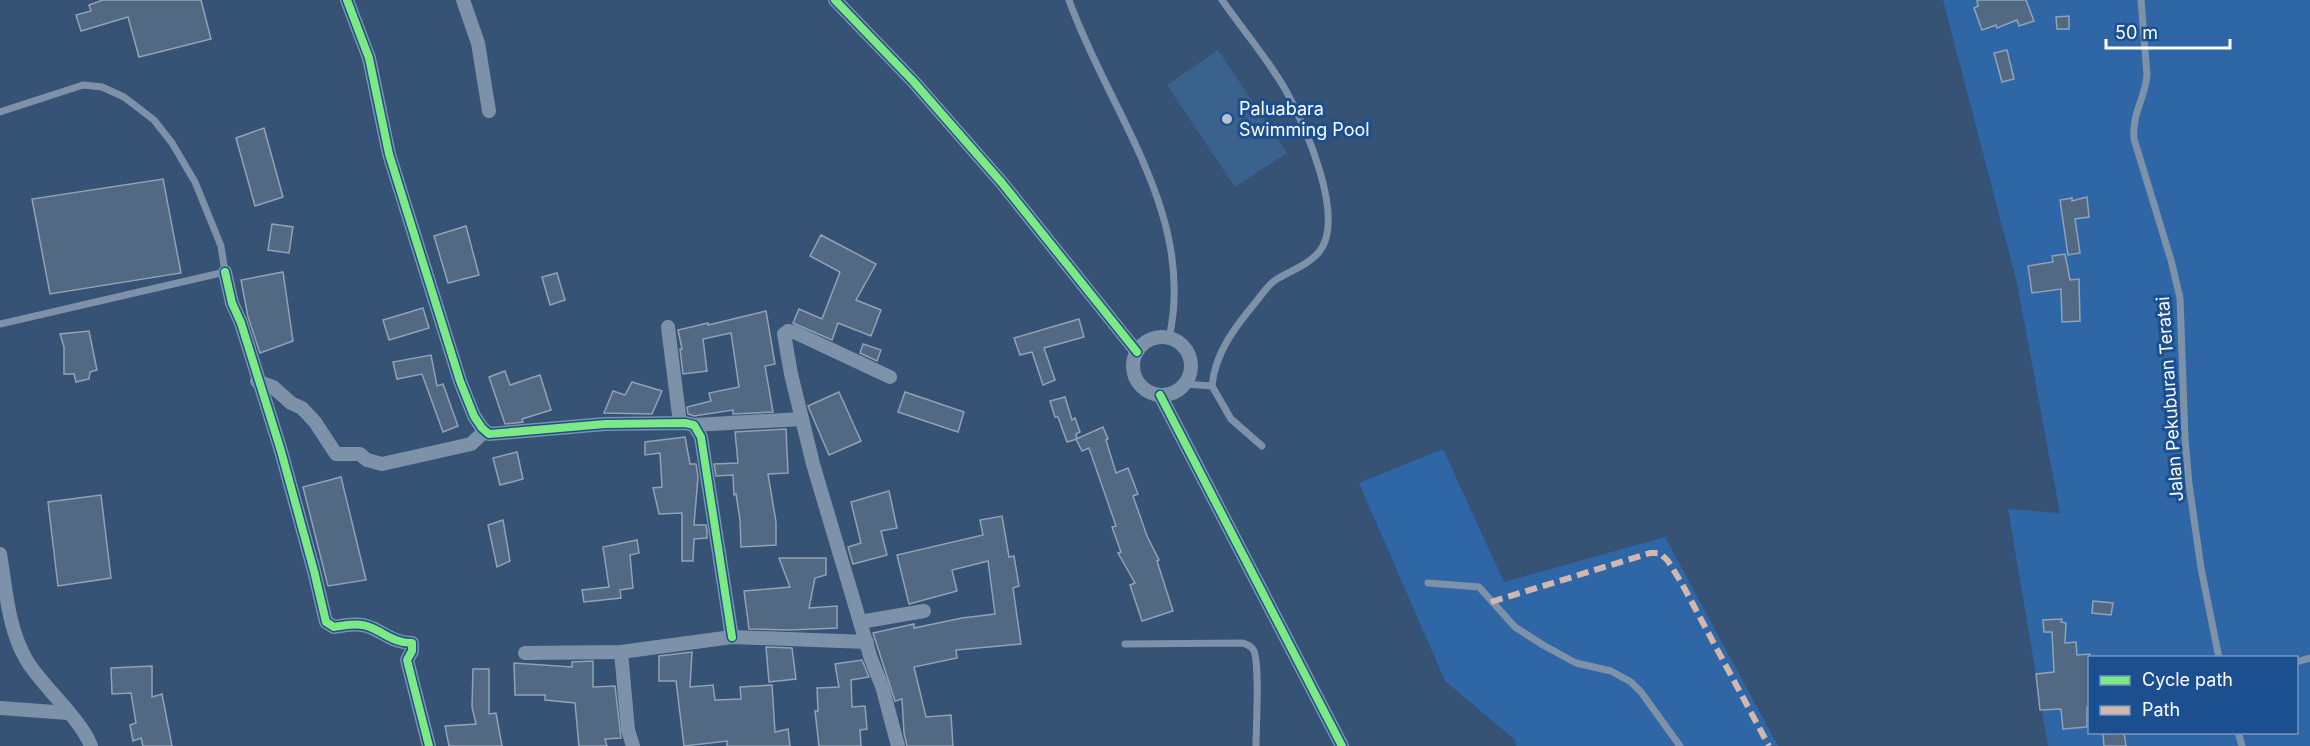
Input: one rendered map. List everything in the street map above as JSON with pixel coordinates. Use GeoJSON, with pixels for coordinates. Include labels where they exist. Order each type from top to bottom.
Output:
{"type":"FeatureCollection","features":[{"type":"Feature","properties":{"kind":"street"},"geometry":{"type":"LineString","coordinates":[[346,0],[369,58],[389,154],[414,240],[460,381],[474,416],[485,431],[489,434],[503,434],[605,424],[680,423],[694,425],[802,418]]}},
{"type":"Feature","properties":{"kind":"street"},"geometry":{"type":"LineString","coordinates":[[463,0],[478,43],[489,111]]}},
{"type":"Feature","properties":{"kind":"street"},"geometry":{"type":"LineString","coordinates":[[835,0],[913,81],[1002,183],[1137,352]]}},
{"type":"Feature","properties":{"kind":"street"},"geometry":{"type":"LineString","coordinates":[[225,272],[232,303],[241,323],[257,381],[281,451],[326,622],[334,627],[353,624],[371,627],[385,637],[402,643],[411,643],[412,651],[407,660],[429,746]]}},
{"type":"Feature","properties":{"kind":"street"},"geometry":{"type":"LineString","coordinates":[[668,327],[680,423]]}},
{"type":"Feature","properties":{"kind":"street"},"geometry":{"type":"LineString","coordinates":[[890,377],[794,332],[785,332],[784,342],[819,485],[860,622],[882,686],[898,746]]}},
{"type":"Feature","properties":{"kind":"street"},"geometry":{"type":"LineString","coordinates":[[1169,338],[1182,346],[1188,355],[1190,371],[1185,384],[1175,392],[1160,395],[1150,392],[1138,382],[1133,367],[1137,352],[1153,339],[1169,338]]}},
{"type":"Feature","properties":{"kind":"street"},"geometry":{"type":"LineString","coordinates":[[257,381],[273,387],[291,404],[302,408],[315,422],[336,454],[360,454],[367,460],[382,464],[471,444],[485,431]]}},
{"type":"Feature","properties":{"kind":"street"},"geometry":{"type":"LineString","coordinates":[[1160,395],[1342,746]]}},
{"type":"Feature","properties":{"kind":"street"},"geometry":{"type":"LineString","coordinates":[[694,425],[701,437],[732,637]]}},
{"type":"Feature","properties":{"kind":"street"},"geometry":{"type":"LineString","coordinates":[[0,554],[10,621],[17,640],[27,661],[91,746]]}},
{"type":"Feature","properties":{"kind":"street"},"geometry":{"type":"LineString","coordinates":[[860,622],[924,611]]}},
{"type":"Feature","properties":{"kind":"street"},"geometry":{"type":"LineString","coordinates":[[525,653],[621,652],[732,637],[867,642]]}},
{"type":"Feature","properties":{"kind":"street"},"geometry":{"type":"LineString","coordinates":[[621,652],[628,730],[633,746]]}},
{"type":"Feature","properties":{"kind":"street"},"geometry":{"type":"LineString","coordinates":[[0,708],[68,713]]}},
{"type":"Feature","properties":{"kind":"lane"},"geometry":{"type":"LineString","coordinates":[[1069,0],[1161,206],[1174,259],[1174,316],[1169,338]]}},
{"type":"Feature","properties":{"kind":"lane"},"geometry":{"type":"LineString","coordinates":[[1222,0],[1285,89],[1303,125],[1318,164],[1327,203],[1328,229],[1319,252],[1291,273],[1276,279],[1244,316],[1226,342],[1214,371],[1212,386],[1232,419],[1262,446]]}},
{"type":"Feature","properties":{"kind":"lane","name":"Jalan Pekuburan Teratai"},"geometry":{"type":"LineString","coordinates":[[2141,0],[2147,75],[2133,124],[2134,139],[2171,260],[2180,298],[2185,439],[2189,484],[2201,568],[2219,656]]}},
{"type":"Feature","properties":{"kind":"lane"},"geometry":{"type":"LineString","coordinates":[[0,112],[83,85],[102,87],[124,97],[154,120],[172,143],[195,182],[221,246],[225,272],[0,324]]}},
{"type":"Feature","properties":{"kind":"lane"},"geometry":{"type":"LineString","coordinates":[[1185,384],[1212,386]]}},
{"type":"Feature","properties":{"kind":"lane"},"geometry":{"type":"LineString","coordinates":[[1428,583],[1479,587],[1515,627],[1543,645],[1576,663],[1611,670],[1631,682],[1641,692],[1680,746]]}},
{"type":"Feature","properties":{"kind":"lane"},"geometry":{"type":"LineString","coordinates":[[1125,644],[1243,643],[1250,646],[1254,652],[1256,671],[1256,746]]}},
{"type":"Feature","properties":{"kind":"shaded area"},"geometry":{"type":"Polygon","coordinates":[[[1943,0],[2310,0],[2310,746],[2048,746],[2008,509],[2060,513],[2017,283],[1943,0]]]}},
{"type":"Feature","properties":{"kind":"shaded area","name":"Paluabara Swimming Pool"},"geometry":{"type":"Polygon","coordinates":[[[1218,50],[1287,153],[1235,187],[1167,85],[1218,50]]]}},
{"type":"Feature","properties":{"kind":"shaded area"},"geometry":{"type":"Polygon","coordinates":[[[1443,449],[1504,582],[1665,537],[1778,746],[1516,746],[1515,740],[1445,681],[1359,483],[1443,449]]]}},
{"type":"Feature","properties":{"kind":"building"},"geometry":{"type":"Polygon","coordinates":[[[103,0],[201,0],[211,39],[139,57],[128,17],[81,31],[76,15],[91,11],[89,5],[103,0]]]}},
{"type":"Feature","properties":{"kind":"building"},"geometry":{"type":"Polygon","coordinates":[[[1977,0],[2026,0],[2034,21],[2019,26],[2017,20],[1997,28],[1996,25],[1982,30],[1974,8],[1978,6],[1977,0]]]}},
{"type":"Feature","properties":{"kind":"building"},"geometry":{"type":"Polygon","coordinates":[[[2069,16],[2069,29],[2057,29],[2056,17],[2069,16]]]}},
{"type":"Feature","properties":{"kind":"building"},"geometry":{"type":"Polygon","coordinates":[[[2007,50],[2014,79],[2002,82],[1994,53],[2007,50]]]}},
{"type":"Feature","properties":{"kind":"building"},"geometry":{"type":"Polygon","coordinates":[[[264,128],[283,197],[255,206],[236,138],[264,128]]]}},
{"type":"Feature","properties":{"kind":"building"},"geometry":{"type":"Polygon","coordinates":[[[163,179],[181,273],[50,294],[32,199],[163,179]]]}},
{"type":"Feature","properties":{"kind":"building"},"geometry":{"type":"Polygon","coordinates":[[[2087,197],[2089,217],[2075,219],[2080,253],[2068,255],[2060,200],[2072,198],[2072,201],[2087,197]]]}},
{"type":"Feature","properties":{"kind":"building"},"geometry":{"type":"Polygon","coordinates":[[[272,224],[293,227],[289,253],[268,250],[272,224]]]}},
{"type":"Feature","properties":{"kind":"building"},"geometry":{"type":"Polygon","coordinates":[[[466,226],[479,275],[448,283],[434,236],[466,226]]]}},
{"type":"Feature","properties":{"kind":"building"},"geometry":{"type":"Polygon","coordinates":[[[821,235],[876,264],[856,300],[881,310],[871,336],[838,323],[832,340],[793,323],[799,309],[822,319],[840,272],[810,256],[821,235]]]}},
{"type":"Feature","properties":{"kind":"building"},"geometry":{"type":"Polygon","coordinates":[[[2065,254],[2070,280],[2079,279],[2080,321],[2062,322],[2061,289],[2032,293],[2028,266],[2053,262],[2052,256],[2065,254]]]}},
{"type":"Feature","properties":{"kind":"building"},"geometry":{"type":"Polygon","coordinates":[[[283,272],[293,341],[260,353],[248,317],[241,280],[283,272]]]}},
{"type":"Feature","properties":{"kind":"building"},"geometry":{"type":"Polygon","coordinates":[[[557,273],[565,300],[550,305],[542,277],[557,273]]]}},
{"type":"Feature","properties":{"kind":"building"},"geometry":{"type":"Polygon","coordinates":[[[423,308],[429,328],[389,340],[383,320],[423,308]]]}},
{"type":"Feature","properties":{"kind":"building"},"geometry":{"type":"Polygon","coordinates":[[[766,311],[775,364],[765,366],[773,412],[733,414],[733,410],[694,416],[688,414],[687,407],[711,401],[709,393],[739,387],[731,333],[703,339],[707,371],[683,374],[680,349],[682,349],[678,330],[766,311]]]}},
{"type":"Feature","properties":{"kind":"building"},"geometry":{"type":"Polygon","coordinates":[[[1079,319],[1084,337],[1044,348],[1055,380],[1043,385],[1032,352],[1020,355],[1014,338],[1079,319]]]}},
{"type":"Feature","properties":{"kind":"building"},"geometry":{"type":"Polygon","coordinates":[[[89,331],[97,370],[90,372],[89,379],[76,382],[74,374],[64,374],[64,347],[60,334],[89,331]]]}},
{"type":"Feature","properties":{"kind":"building"},"geometry":{"type":"Polygon","coordinates":[[[863,344],[881,350],[877,361],[860,353],[863,344]]]}},
{"type":"Feature","properties":{"kind":"building"},"geometry":{"type":"Polygon","coordinates":[[[431,355],[437,386],[443,384],[458,426],[443,432],[422,374],[397,379],[393,362],[431,355]]]}},
{"type":"Feature","properties":{"kind":"building"},"geometry":{"type":"Polygon","coordinates":[[[505,371],[510,385],[540,375],[551,410],[522,419],[523,422],[505,424],[489,377],[505,371]]]}},
{"type":"Feature","properties":{"kind":"building"},"geometry":{"type":"Polygon","coordinates":[[[632,382],[662,391],[652,414],[604,413],[613,391],[625,395],[632,382]]]}},
{"type":"Feature","properties":{"kind":"building"},"geometry":{"type":"Polygon","coordinates":[[[839,392],[861,441],[829,455],[808,406],[839,392]]]}},
{"type":"Feature","properties":{"kind":"building"},"geometry":{"type":"Polygon","coordinates":[[[905,392],[964,412],[958,432],[898,412],[905,392]]]}},
{"type":"Feature","properties":{"kind":"building"},"geometry":{"type":"Polygon","coordinates":[[[1065,397],[1072,420],[1075,418],[1080,432],[1076,434],[1077,439],[1067,442],[1050,401],[1065,397]]]}},
{"type":"Feature","properties":{"kind":"building"},"geometry":{"type":"Polygon","coordinates":[[[1103,427],[1116,473],[1128,468],[1138,494],[1133,496],[1147,536],[1159,560],[1157,561],[1173,611],[1142,621],[1130,585],[1135,583],[1118,553],[1121,552],[1112,527],[1116,526],[1089,448],[1082,451],[1076,439],[1103,427]]]}},
{"type":"Feature","properties":{"kind":"building"},"geometry":{"type":"Polygon","coordinates":[[[786,429],[788,473],[768,474],[776,522],[776,545],[741,547],[740,520],[736,494],[734,495],[733,475],[716,476],[714,464],[738,463],[735,432],[786,429]]]}},
{"type":"Feature","properties":{"kind":"building"},"geometry":{"type":"Polygon","coordinates":[[[685,437],[690,464],[696,464],[698,477],[694,525],[706,525],[707,532],[707,538],[694,539],[693,561],[682,561],[682,513],[659,514],[653,488],[662,487],[660,453],[645,455],[645,442],[685,437]]]}},
{"type":"Feature","properties":{"kind":"building"},"geometry":{"type":"Polygon","coordinates":[[[517,452],[523,479],[500,485],[493,458],[517,452]]]}},
{"type":"Feature","properties":{"kind":"building"},"geometry":{"type":"Polygon","coordinates":[[[341,477],[366,580],[328,586],[303,487],[341,477]]]}},
{"type":"Feature","properties":{"kind":"building"},"geometry":{"type":"Polygon","coordinates":[[[889,491],[897,528],[881,531],[887,555],[853,564],[848,547],[861,543],[851,502],[889,491]]]}},
{"type":"Feature","properties":{"kind":"building"},"geometry":{"type":"Polygon","coordinates":[[[101,495],[111,578],[58,586],[48,502],[101,495]]]}},
{"type":"Feature","properties":{"kind":"building"},"geometry":{"type":"Polygon","coordinates":[[[1002,516],[1009,557],[1014,556],[1019,586],[1013,588],[1021,644],[956,650],[957,658],[914,667],[926,717],[951,715],[953,746],[907,746],[902,699],[895,701],[873,633],[914,624],[914,628],[995,614],[988,561],[952,570],[957,591],[909,604],[897,555],[983,535],[980,520],[1002,516]]]}},
{"type":"Feature","properties":{"kind":"building"},"geometry":{"type":"Polygon","coordinates":[[[503,520],[510,561],[497,567],[488,525],[503,520]]]}},
{"type":"Feature","properties":{"kind":"building"},"geometry":{"type":"Polygon","coordinates":[[[637,540],[639,553],[630,555],[633,588],[620,590],[621,598],[584,602],[582,590],[609,587],[603,547],[637,540]]]}},
{"type":"Feature","properties":{"kind":"building"},"geometry":{"type":"Polygon","coordinates":[[[779,558],[826,558],[826,575],[815,578],[809,608],[837,606],[837,628],[749,629],[744,591],[790,587],[779,558]]]}},
{"type":"Feature","properties":{"kind":"building"},"geometry":{"type":"Polygon","coordinates":[[[2093,601],[2113,603],[2111,615],[2092,613],[2093,601]]]}},
{"type":"Feature","properties":{"kind":"building"},"geometry":{"type":"Polygon","coordinates":[[[2062,619],[2061,622],[2066,623],[2065,643],[2076,642],[2077,655],[2090,654],[2088,656],[2087,727],[2063,729],[2061,709],[2040,710],[2036,674],[2054,672],[2052,632],[2044,632],[2043,620],[2062,619]]]}},
{"type":"Feature","properties":{"kind":"building"},"geometry":{"type":"Polygon","coordinates":[[[766,647],[792,648],[796,679],[769,682],[766,647]]]}},
{"type":"Feature","properties":{"kind":"building"},"geometry":{"type":"Polygon","coordinates":[[[692,652],[690,687],[713,685],[715,700],[741,699],[740,687],[772,685],[775,732],[788,729],[790,746],[727,746],[727,741],[684,746],[676,681],[659,681],[659,656],[692,652]]]}},
{"type":"Feature","properties":{"kind":"building"},"geometry":{"type":"Polygon","coordinates":[[[862,660],[869,677],[851,680],[852,707],[865,706],[867,729],[860,730],[861,746],[819,746],[815,711],[818,711],[817,688],[839,687],[835,664],[862,660]]]}},
{"type":"Feature","properties":{"kind":"building"},"geometry":{"type":"Polygon","coordinates":[[[593,661],[593,687],[615,686],[621,738],[605,739],[607,746],[579,746],[575,703],[545,700],[545,695],[515,695],[514,663],[572,667],[572,662],[593,661]]]}},
{"type":"Feature","properties":{"kind":"building"},"geometry":{"type":"Polygon","coordinates":[[[152,666],[152,697],[162,694],[172,746],[143,746],[141,738],[133,741],[130,725],[136,723],[131,693],[112,694],[111,668],[152,666]]]}},
{"type":"Feature","properties":{"kind":"building"},"geometry":{"type":"Polygon","coordinates":[[[473,669],[489,669],[489,714],[496,713],[502,746],[449,746],[445,726],[476,724],[472,707],[473,669]]]}},
{"type":"Feature","properties":{"kind":"building"},"geometry":{"type":"Polygon","coordinates":[[[2103,734],[2124,734],[2126,746],[2104,746],[2103,734]]]}},
{"type":"Feature","properties":{"kind":"marked path"},"geometry":{"type":"LineString","coordinates":[[1491,602],[1650,553],[1660,553],[1681,582],[1769,746]]}},
{"type":"Feature","properties":{"kind":"cycle path"},"geometry":{"type":"LineString","coordinates":[[347,0],[369,58],[389,154],[460,381],[474,416],[489,434],[605,424],[685,423],[694,425],[701,437],[732,637]]}},
{"type":"Feature","properties":{"kind":"cycle path"},"geometry":{"type":"LineString","coordinates":[[835,0],[913,81],[1002,183],[1137,352]]}},
{"type":"Feature","properties":{"kind":"cycle path"},"geometry":{"type":"LineString","coordinates":[[225,272],[232,303],[241,323],[281,451],[326,622],[334,627],[363,625],[396,640],[412,643],[412,651],[407,660],[429,746]]}},
{"type":"Feature","properties":{"kind":"cycle path"},"geometry":{"type":"LineString","coordinates":[[1160,395],[1342,746]]}},
{"type":"Feature","properties":{"kind":"place","name":"Paluabara Swimming Pool"},"geometry":{"type":"Point","coordinates":[1227,119]}}]}
